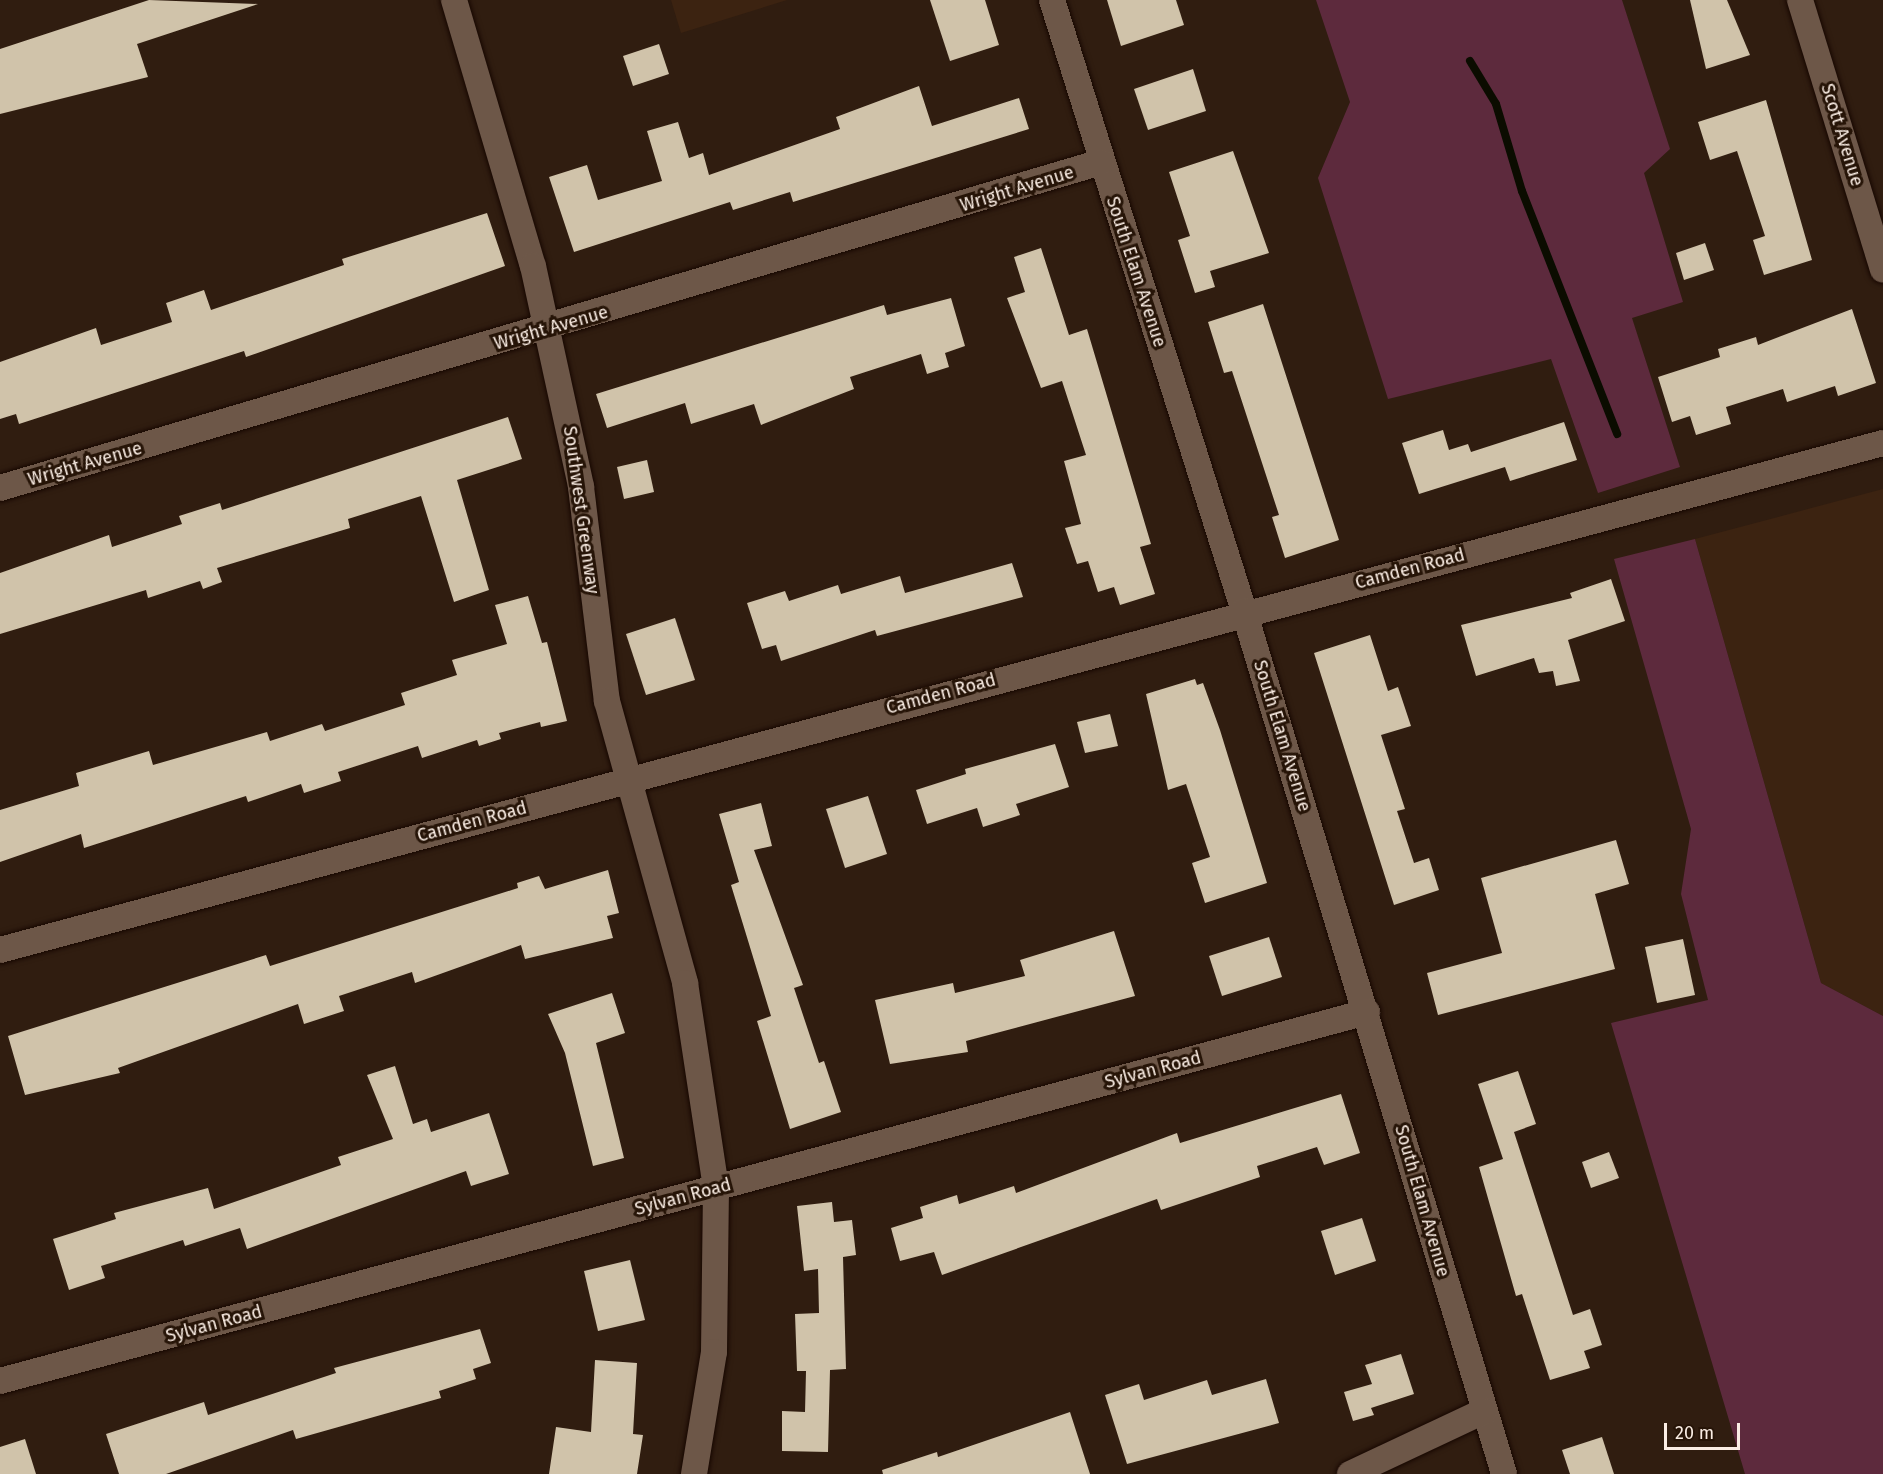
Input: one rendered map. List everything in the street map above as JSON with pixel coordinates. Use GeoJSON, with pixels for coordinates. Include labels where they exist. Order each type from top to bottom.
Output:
{"type":"FeatureCollection","features":[{"type":"Feature","properties":{"kind":"street","name":"Southwest Greenway"},"geometry":{"type":"LineString","coordinates":[[454,0],[533,266],[544,331],[567,408],[607,701],[685,983],[716,1188],[714,1352],[694,1474]]}},
{"type":"Feature","properties":{"kind":"street","name":"South Elam Avenue"},"geometry":{"type":"LineString","coordinates":[[1052,0],[1101,162],[1244,611],[1504,1474]]}},
{"type":"Feature","properties":{"kind":"street","name":"Scott Avenue"},"geometry":{"type":"LineString","coordinates":[[1800,0],[1883,270]]}},
{"type":"Feature","properties":{"kind":"street","name":"Wright Avenue"},"geometry":{"type":"LineString","coordinates":[[0,488],[544,331],[1101,162]]}},
{"type":"Feature","properties":{"kind":"street","name":"Camden Road"},"geometry":{"type":"LineString","coordinates":[[0,950],[1244,611],[1883,443]]}},
{"type":"Feature","properties":{"kind":"street","name":"Sylvan Road"},"geometry":{"type":"LineString","coordinates":[[0,1381],[1366,1012]]}},
{"type":"Feature","properties":{"kind":"street"},"geometry":{"type":"LineString","coordinates":[[1350,1474],[1484,1411]]}},
{"type":"Feature","properties":{"kind":"shaded area"},"geometry":{"type":"Polygon","coordinates":[[[671,0],[787,0],[681,33],[671,0]]]}},
{"type":"Feature","properties":{"kind":"shaded area"},"geometry":{"type":"Polygon","coordinates":[[[1316,0],[1622,0],[1670,149],[1644,173],[1683,302],[1632,318],[1680,467],[1598,493],[1551,359],[1388,399],[1318,178],[1350,102],[1316,0]]]}},
{"type":"Feature","properties":{"kind":"shaded area"},"geometry":{"type":"Polygon","coordinates":[[[1883,489],[1883,1016],[1821,983],[1695,539],[1883,489]]]}},
{"type":"Feature","properties":{"kind":"shaded area"},"geometry":{"type":"Polygon","coordinates":[[[1695,539],[1821,983],[1883,1016],[1883,1474],[1745,1474],[1611,1023],[1708,1000],[1681,894],[1691,829],[1614,559],[1695,539]]]}},
{"type":"Feature","properties":{"kind":"building"},"geometry":{"type":"Polygon","coordinates":[[[149,0],[258,4],[137,44],[148,77],[0,114],[0,49],[149,0]]]}},
{"type":"Feature","properties":{"kind":"building"},"geometry":{"type":"Polygon","coordinates":[[[930,0],[985,0],[999,45],[950,61],[930,0]]]}},
{"type":"Feature","properties":{"kind":"building"},"geometry":{"type":"Polygon","coordinates":[[[1107,0],[1176,0],[1184,25],[1121,46],[1107,0]]]}},
{"type":"Feature","properties":{"kind":"building"},"geometry":{"type":"Polygon","coordinates":[[[1690,0],[1727,0],[1750,55],[1706,69],[1690,0]]]}},
{"type":"Feature","properties":{"kind":"building"},"geometry":{"type":"Polygon","coordinates":[[[659,44],[669,74],[633,86],[623,56],[659,44]]]}},
{"type":"Feature","properties":{"kind":"building"},"geometry":{"type":"Polygon","coordinates":[[[1193,69],[1206,111],[1148,130],[1134,89],[1193,69]]]}},
{"type":"Feature","properties":{"kind":"building"},"geometry":{"type":"Polygon","coordinates":[[[919,86],[932,126],[1019,98],[1029,129],[793,202],[790,192],[733,210],[730,202],[574,252],[549,177],[587,165],[598,200],[662,181],[647,131],[678,122],[689,158],[703,153],[709,175],[840,129],[836,117],[919,86]]]}},
{"type":"Feature","properties":{"kind":"building"},"geometry":{"type":"Polygon","coordinates":[[[1766,100],[1812,260],[1764,275],[1753,240],[1765,236],[1737,151],[1710,160],[1698,122],[1766,100]]]}},
{"type":"Feature","properties":{"kind":"building"},"geometry":{"type":"Polygon","coordinates":[[[1233,151],[1269,253],[1210,271],[1215,287],[1195,293],[1178,240],[1190,236],[1169,172],[1233,151]]]}},
{"type":"Feature","properties":{"kind":"building"},"geometry":{"type":"Polygon","coordinates":[[[487,213],[505,266],[246,357],[244,351],[19,424],[16,414],[0,419],[0,362],[96,328],[101,345],[172,322],[166,303],[204,290],[211,310],[344,265],[342,259],[487,213]]]}},
{"type":"Feature","properties":{"kind":"building"},"geometry":{"type":"Polygon","coordinates":[[[1705,243],[1714,270],[1684,280],[1676,253],[1705,243]]]}},
{"type":"Feature","properties":{"kind":"building"},"geometry":{"type":"Polygon","coordinates":[[[1041,248],[1069,335],[1087,329],[1151,544],[1140,547],[1155,594],[1120,605],[1114,587],[1098,592],[1088,561],[1077,564],[1065,528],[1081,524],[1064,461],[1086,455],[1062,381],[1041,388],[1007,298],[1025,292],[1014,257],[1041,248]]]}},
{"type":"Feature","properties":{"kind":"building"},"geometry":{"type":"Polygon","coordinates":[[[951,298],[965,346],[945,353],[949,367],[927,374],[921,354],[850,377],[854,389],[761,425],[754,404],[691,424],[685,403],[607,428],[596,394],[884,305],[887,315],[951,298]]]}},
{"type":"Feature","properties":{"kind":"building"},"geometry":{"type":"Polygon","coordinates":[[[1263,304],[1339,540],[1285,558],[1272,517],[1279,515],[1232,371],[1224,373],[1208,322],[1263,304]]]}},
{"type":"Feature","properties":{"kind":"building"},"geometry":{"type":"Polygon","coordinates":[[[1852,309],[1876,383],[1838,396],[1835,386],[1787,402],[1783,389],[1726,407],[1731,424],[1696,435],[1690,416],[1672,422],[1658,377],[1720,357],[1718,349],[1756,337],[1758,345],[1852,309]]]}},
{"type":"Feature","properties":{"kind":"building"},"geometry":{"type":"Polygon","coordinates":[[[508,417],[522,459],[457,480],[489,590],[454,602],[421,496],[348,519],[350,528],[217,568],[222,582],[203,589],[200,581],[148,598],[146,590],[0,634],[0,573],[109,535],[112,547],[182,524],[179,516],[220,503],[222,510],[508,417]]]}},
{"type":"Feature","properties":{"kind":"building"},"geometry":{"type":"Polygon","coordinates":[[[1564,422],[1577,460],[1510,481],[1505,467],[1419,494],[1402,443],[1443,430],[1449,450],[1468,444],[1471,452],[1564,422]]]}},
{"type":"Feature","properties":{"kind":"building"},"geometry":{"type":"Polygon","coordinates":[[[647,460],[654,492],[624,499],[617,467],[647,460]]]}},
{"type":"Feature","properties":{"kind":"building"},"geometry":{"type":"Polygon","coordinates":[[[1012,563],[1023,597],[877,636],[875,630],[781,661],[776,645],[762,649],[747,603],[785,591],[789,601],[838,585],[841,594],[900,576],[905,593],[1012,563]]]}},
{"type":"Feature","properties":{"kind":"building"},"geometry":{"type":"Polygon","coordinates":[[[1611,579],[1625,621],[1568,640],[1580,681],[1556,686],[1553,671],[1539,673],[1534,658],[1476,676],[1461,625],[1572,598],[1570,593],[1611,579]]]}},
{"type":"Feature","properties":{"kind":"building"},"geometry":{"type":"Polygon","coordinates":[[[528,596],[542,643],[547,642],[567,721],[541,727],[540,722],[499,733],[501,739],[479,746],[477,740],[422,758],[418,746],[338,772],[341,781],[304,793],[301,784],[248,802],[246,796],[84,848],[81,834],[0,862],[0,810],[79,786],[76,773],[149,751],[153,765],[267,732],[270,741],[322,724],[325,731],[405,705],[401,693],[457,675],[452,660],[507,644],[495,605],[528,596]]]}},
{"type":"Feature","properties":{"kind":"building"},"geometry":{"type":"Polygon","coordinates":[[[675,618],[695,680],[646,695],[626,634],[675,618]]]}},
{"type":"Feature","properties":{"kind":"building"},"geometry":{"type":"Polygon","coordinates":[[[1370,635],[1388,691],[1398,687],[1411,726],[1381,735],[1405,809],[1397,811],[1414,863],[1429,858],[1439,890],[1394,905],[1314,653],[1370,635]]]}},
{"type":"Feature","properties":{"kind":"building"},"geometry":{"type":"Polygon","coordinates":[[[1195,679],[1197,685],[1203,683],[1220,730],[1267,883],[1205,903],[1192,863],[1210,857],[1186,784],[1168,790],[1146,694],[1195,679]]]}},
{"type":"Feature","properties":{"kind":"building"},"geometry":{"type":"Polygon","coordinates":[[[1110,714],[1118,746],[1085,753],[1077,722],[1110,714]]]}},
{"type":"Feature","properties":{"kind":"building"},"geometry":{"type":"Polygon","coordinates":[[[1055,744],[1069,787],[1016,804],[1020,815],[983,827],[977,808],[927,824],[916,790],[966,774],[965,769],[1055,744]]]}},
{"type":"Feature","properties":{"kind":"building"},"geometry":{"type":"Polygon","coordinates":[[[868,796],[887,854],[845,868],[826,809],[868,796]]]}},
{"type":"Feature","properties":{"kind":"building"},"geometry":{"type":"Polygon","coordinates":[[[761,803],[772,846],[754,850],[803,985],[794,988],[819,1063],[824,1061],[841,1112],[790,1129],[757,1021],[771,1016],[731,885],[739,882],[719,814],[761,803]]]}},
{"type":"Feature","properties":{"kind":"building"},"geometry":{"type":"Polygon","coordinates":[[[1616,840],[1629,884],[1595,894],[1615,969],[1438,1015],[1427,973],[1502,953],[1481,878],[1616,840]]]}},
{"type":"Feature","properties":{"kind":"building"},"geometry":{"type":"Polygon","coordinates":[[[608,870],[619,913],[607,916],[613,938],[525,959],[521,945],[415,983],[412,972],[339,996],[344,1011],[304,1024],[298,1004],[118,1068],[120,1073],[25,1095],[8,1036],[266,955],[270,966],[518,888],[517,883],[539,876],[545,889],[608,870]]]}},
{"type":"Feature","properties":{"kind":"building"},"geometry":{"type":"Polygon","coordinates":[[[1114,931],[1135,996],[966,1041],[968,1052],[890,1064],[875,1000],[953,983],[955,993],[1025,976],[1020,960],[1114,931]]]}},
{"type":"Feature","properties":{"kind":"building"},"geometry":{"type":"Polygon","coordinates":[[[1269,937],[1282,977],[1222,996],[1209,956],[1269,937]]]}},
{"type":"Feature","properties":{"kind":"building"},"geometry":{"type":"Polygon","coordinates":[[[1683,939],[1695,995],[1657,1003],[1645,947],[1683,939]]]}},
{"type":"Feature","properties":{"kind":"building"},"geometry":{"type":"Polygon","coordinates":[[[612,993],[625,1033],[596,1043],[624,1158],[593,1166],[565,1053],[548,1014],[612,993]]]}},
{"type":"Feature","properties":{"kind":"building"},"geometry":{"type":"Polygon","coordinates":[[[395,1066],[413,1124],[427,1119],[431,1132],[489,1113],[509,1174],[471,1186],[466,1171],[247,1249],[240,1228],[185,1246],[183,1240],[101,1266],[105,1278],[69,1290],[53,1239],[116,1219],[114,1213],[208,1188],[214,1209],[341,1165],[338,1157],[393,1139],[367,1075],[395,1066]]]}},
{"type":"Feature","properties":{"kind":"building"},"geometry":{"type":"Polygon","coordinates":[[[1518,1071],[1536,1124],[1514,1132],[1573,1315],[1590,1309],[1602,1345],[1584,1351],[1590,1368],[1550,1380],[1522,1294],[1516,1296],[1479,1167],[1503,1159],[1478,1084],[1518,1071]]]}},
{"type":"Feature","properties":{"kind":"building"},"geometry":{"type":"Polygon","coordinates":[[[1341,1094],[1360,1153],[1324,1165],[1317,1147],[1257,1166],[1260,1177],[1161,1210],[1157,1199],[942,1275],[934,1252],[900,1261],[891,1228],[923,1218],[920,1207],[957,1195],[959,1204],[1014,1186],[1016,1193],[1177,1133],[1180,1143],[1341,1094]]]}},
{"type":"Feature","properties":{"kind":"building"},"geometry":{"type":"Polygon","coordinates":[[[1609,1152],[1619,1178],[1591,1188],[1582,1162],[1609,1152]]]}},
{"type":"Feature","properties":{"kind":"building"},"geometry":{"type":"Polygon","coordinates":[[[832,1202],[834,1222],[852,1220],[856,1255],[843,1257],[846,1369],[830,1370],[828,1452],[782,1451],[782,1411],[805,1412],[806,1371],[797,1371],[795,1314],[819,1313],[818,1269],[804,1271],[797,1206],[832,1202]]]}},
{"type":"Feature","properties":{"kind":"building"},"geometry":{"type":"Polygon","coordinates":[[[1362,1218],[1376,1261],[1335,1275],[1321,1231],[1362,1218]]]}},
{"type":"Feature","properties":{"kind":"building"},"geometry":{"type":"Polygon","coordinates":[[[630,1260],[645,1320],[598,1331],[584,1271],[630,1260]]]}},
{"type":"Feature","properties":{"kind":"building"},"geometry":{"type":"Polygon","coordinates":[[[480,1329],[491,1363],[473,1369],[476,1379],[439,1391],[441,1398],[296,1439],[293,1430],[166,1474],[119,1474],[106,1434],[204,1402],[208,1415],[336,1373],[334,1368],[480,1329]]]}},
{"type":"Feature","properties":{"kind":"building"},"geometry":{"type":"Polygon","coordinates":[[[1401,1354],[1414,1394],[1371,1408],[1374,1415],[1353,1421],[1344,1392],[1372,1384],[1365,1365],[1401,1354]]]}},
{"type":"Feature","properties":{"kind":"building"},"geometry":{"type":"Polygon","coordinates":[[[595,1360],[637,1363],[633,1434],[643,1435],[637,1474],[549,1474],[556,1427],[591,1432],[595,1360]]]}},
{"type":"Feature","properties":{"kind":"building"},"geometry":{"type":"Polygon","coordinates":[[[1266,1379],[1279,1423],[1127,1464],[1105,1395],[1139,1384],[1144,1400],[1207,1380],[1212,1395],[1266,1379]]]}},
{"type":"Feature","properties":{"kind":"building"},"geometry":{"type":"Polygon","coordinates":[[[1070,1412],[1090,1474],[883,1474],[882,1470],[937,1452],[938,1457],[1070,1412]]]}},
{"type":"Feature","properties":{"kind":"building"},"geometry":{"type":"Polygon","coordinates":[[[1602,1437],[1614,1474],[1570,1474],[1562,1450],[1602,1437]]]}},
{"type":"Feature","properties":{"kind":"building"},"geometry":{"type":"Polygon","coordinates":[[[25,1439],[36,1474],[0,1474],[0,1447],[25,1439]]]}},
{"type":"Feature","properties":{"kind":"waterway"},"geometry":{"type":"LineString","coordinates":[[1470,61],[1496,104],[1522,191],[1617,434]]}}]}
